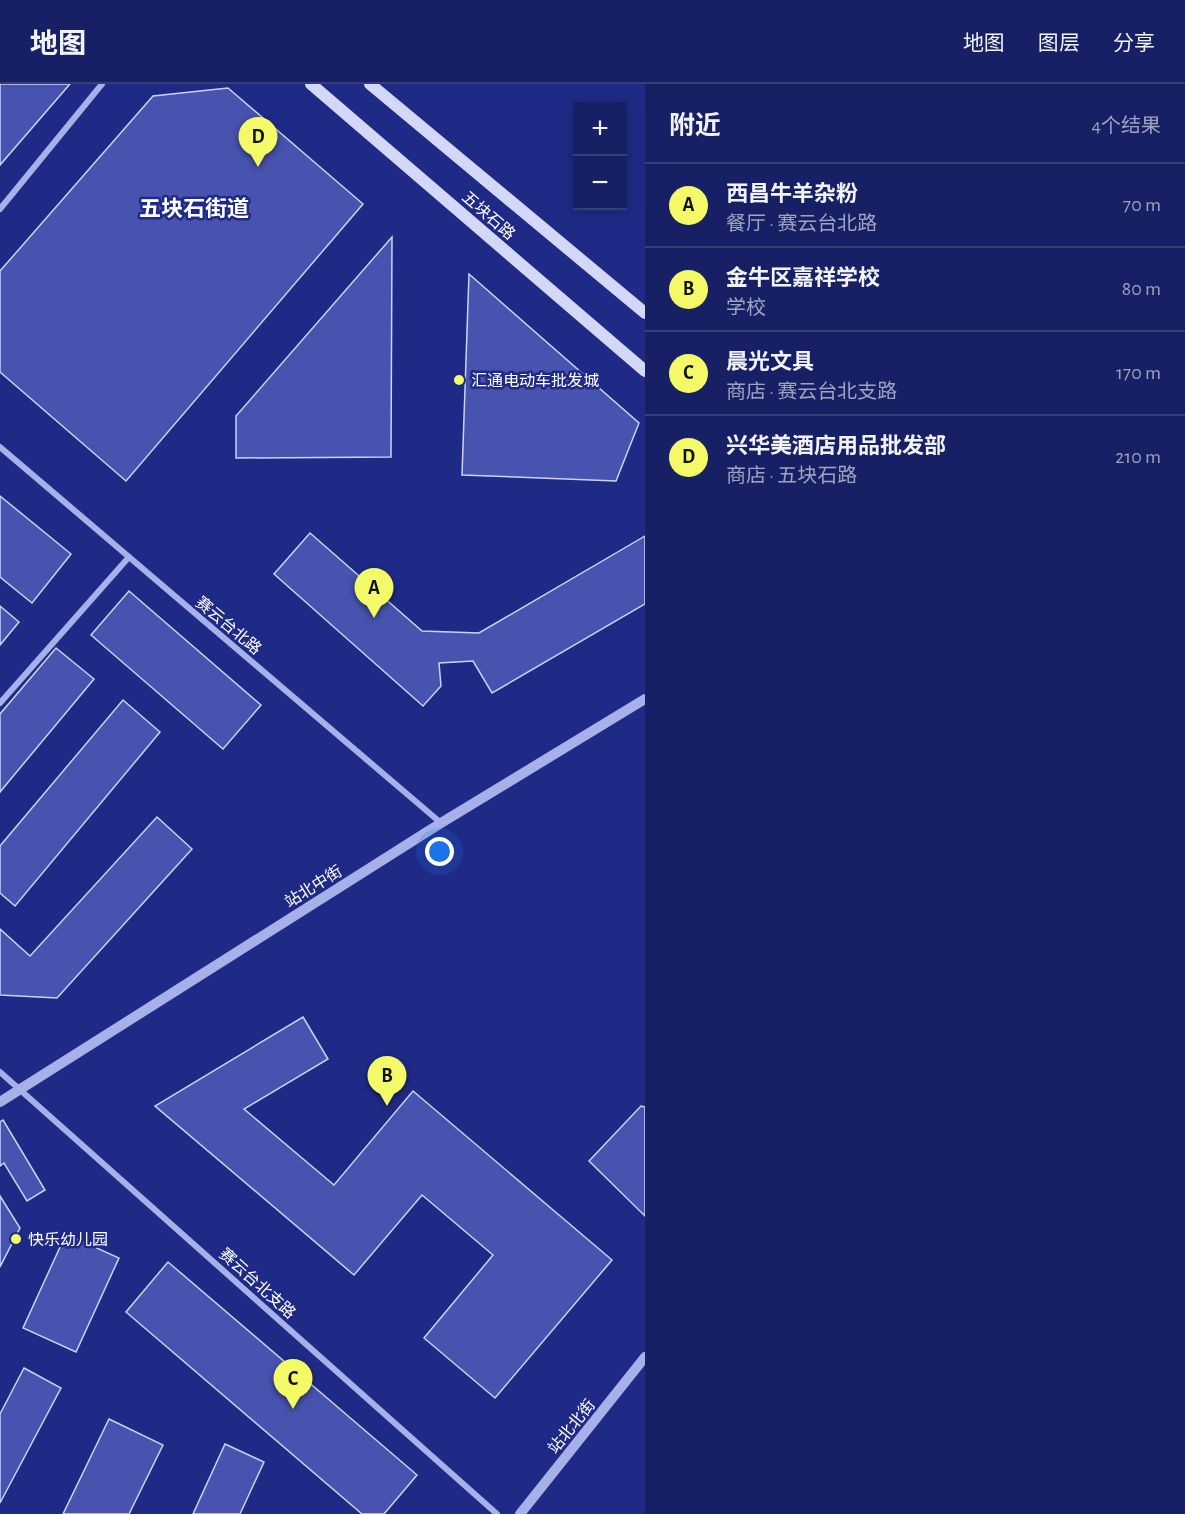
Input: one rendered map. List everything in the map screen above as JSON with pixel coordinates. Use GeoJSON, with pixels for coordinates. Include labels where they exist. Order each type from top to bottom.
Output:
{"type":"FeatureCollection","features":[{"type":"Feature","properties":{"kind":"main road","name":"五块石路"},"geometry":{"type":"LineString","coordinates":[[311,84],[645,371]]}},
{"type":"Feature","properties":{"kind":"main road","name":"五块石路"},"geometry":{"type":"LineString","coordinates":[[370,84],[645,313]]}},
{"type":"Feature","properties":{"kind":"street"},"geometry":{"type":"LineString","coordinates":[[0,208],[102,84]]}},
{"type":"Feature","properties":{"kind":"street","name":"赛云台北路"},"geometry":{"type":"LineString","coordinates":[[0,447],[441,823]]}},
{"type":"Feature","properties":{"kind":"street"},"geometry":{"type":"LineString","coordinates":[[0,703],[129,557]]}},
{"type":"Feature","properties":{"kind":"street","name":"站北中街"},"geometry":{"type":"LineString","coordinates":[[0,1102],[441,823],[645,699]]}},
{"type":"Feature","properties":{"kind":"street","name":"赛云台北支路"},"geometry":{"type":"LineString","coordinates":[[0,1072],[497,1514]]}},
{"type":"Feature","properties":{"kind":"street","name":"站北北街"},"geometry":{"type":"LineString","coordinates":[[520,1514],[645,1357]]}},
{"type":"Feature","properties":{"kind":"building"},"geometry":{"type":"Polygon","coordinates":[[[0,84],[70,84],[0,165],[0,84]]]}},
{"type":"Feature","properties":{"kind":"building"},"geometry":{"type":"Polygon","coordinates":[[[228,88],[363,204],[126,481],[0,372],[0,271],[153,96],[228,88]]]}},
{"type":"Feature","properties":{"kind":"building"},"geometry":{"type":"Polygon","coordinates":[[[392,237],[391,457],[236,458],[236,416],[392,237]]]}},
{"type":"Feature","properties":{"kind":"building"},"geometry":{"type":"Polygon","coordinates":[[[469,274],[639,423],[616,481],[462,475],[469,274]]]}},
{"type":"Feature","properties":{"kind":"building"},"geometry":{"type":"Polygon","coordinates":[[[0,496],[71,554],[32,603],[0,577],[0,496]]]}},
{"type":"Feature","properties":{"kind":"building"},"geometry":{"type":"Polygon","coordinates":[[[310,533],[422,631],[479,633],[645,536],[645,604],[492,693],[473,661],[439,663],[441,686],[423,706],[274,574],[310,533]]]}},
{"type":"Feature","properties":{"kind":"building"},"geometry":{"type":"Polygon","coordinates":[[[129,591],[261,705],[223,749],[91,635],[129,591]]]}},
{"type":"Feature","properties":{"kind":"building"},"geometry":{"type":"Polygon","coordinates":[[[0,606],[19,622],[0,645],[0,606]]]}},
{"type":"Feature","properties":{"kind":"building"},"geometry":{"type":"Polygon","coordinates":[[[56,648],[94,679],[0,792],[0,714],[56,648]]]}},
{"type":"Feature","properties":{"kind":"building"},"geometry":{"type":"Polygon","coordinates":[[[123,700],[160,732],[15,906],[0,893],[0,846],[123,700]]]}},
{"type":"Feature","properties":{"kind":"building"},"geometry":{"type":"Polygon","coordinates":[[[157,817],[192,849],[57,998],[0,995],[0,929],[30,956],[157,817]]]}},
{"type":"Feature","properties":{"kind":"building"},"geometry":{"type":"Polygon","coordinates":[[[303,1017],[328,1059],[244,1109],[334,1185],[413,1091],[612,1260],[495,1398],[424,1338],[493,1255],[422,1195],[354,1275],[155,1106],[303,1017]]]}},
{"type":"Feature","properties":{"kind":"building"},"geometry":{"type":"Polygon","coordinates":[[[641,1106],[645,1107],[645,1216],[589,1161],[641,1106]]]}},
{"type":"Feature","properties":{"kind":"building"},"geometry":{"type":"Polygon","coordinates":[[[3,1120],[45,1190],[27,1201],[4,1163],[0,1166],[0,1122],[3,1120]]]}},
{"type":"Feature","properties":{"kind":"building"},"geometry":{"type":"Polygon","coordinates":[[[0,1196],[20,1228],[0,1267],[0,1196]]]}},
{"type":"Feature","properties":{"kind":"building"},"geometry":{"type":"Polygon","coordinates":[[[66,1234],[119,1258],[76,1352],[23,1328],[66,1234]]]}},
{"type":"Feature","properties":{"kind":"building"},"geometry":{"type":"Polygon","coordinates":[[[168,1262],[417,1475],[384,1514],[362,1514],[126,1312],[168,1262]]]}},
{"type":"Feature","properties":{"kind":"building"},"geometry":{"type":"Polygon","coordinates":[[[24,1368],[61,1388],[0,1503],[0,1414],[24,1368]]]}},
{"type":"Feature","properties":{"kind":"building"},"geometry":{"type":"Polygon","coordinates":[[[109,1419],[163,1445],[129,1514],[63,1514],[109,1419]]]}},
{"type":"Feature","properties":{"kind":"building"},"geometry":{"type":"Polygon","coordinates":[[[225,1444],[264,1462],[240,1514],[193,1514],[225,1444]]]}},
{"type":"Feature","properties":{"kind":"place","name":"兴华美酒店用品批发部"},"geometry":{"type":"Point","coordinates":[258,167]}},
{"type":"Feature","properties":{"kind":"place","name":"汇通电动车批发城"},"geometry":{"type":"Point","coordinates":[459,380]}},
{"type":"Feature","properties":{"kind":"place","name":"西昌牛羊杂粉"},"geometry":{"type":"Point","coordinates":[374,618]}},
{"type":"Feature","properties":{"kind":"place","name":"金牛区嘉祥学校"},"geometry":{"type":"Point","coordinates":[387,1106]}},
{"type":"Feature","properties":{"kind":"place","name":"快乐幼儿园"},"geometry":{"type":"Point","coordinates":[16,1239]}},
{"type":"Feature","properties":{"kind":"place","name":"晨光文具"},"geometry":{"type":"Point","coordinates":[293,1409]}},
{"type":"Feature","properties":{"kind":"district","name":"五块石街道"},"geometry":{"type":"Point","coordinates":[194,208]}}]}
